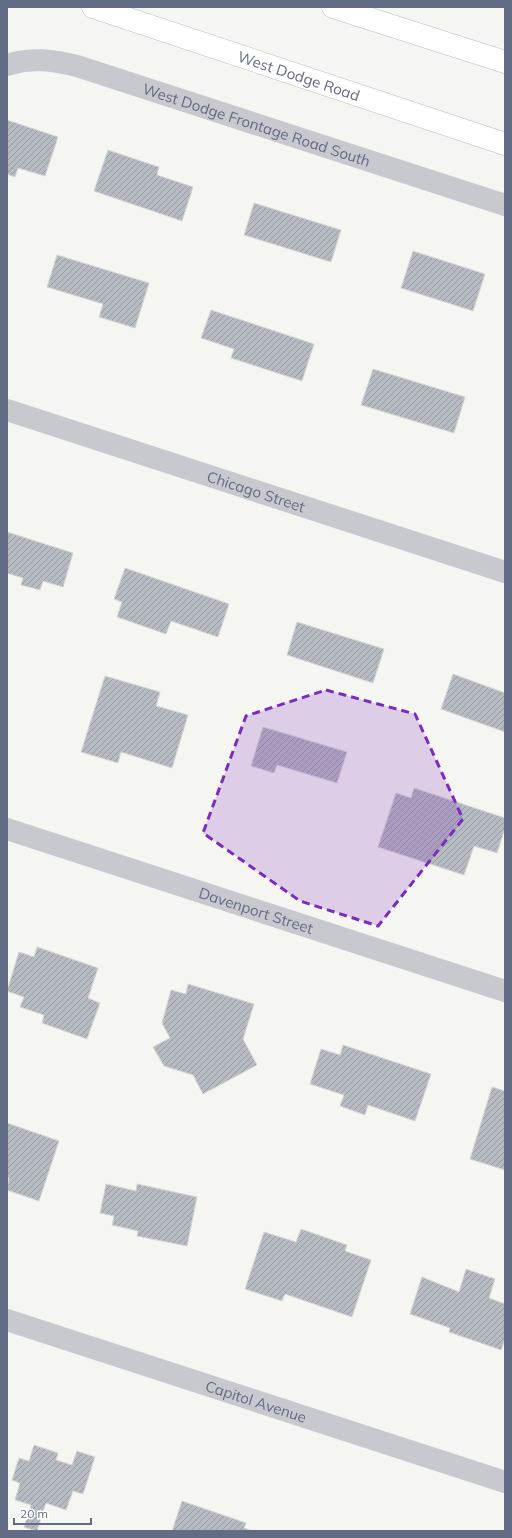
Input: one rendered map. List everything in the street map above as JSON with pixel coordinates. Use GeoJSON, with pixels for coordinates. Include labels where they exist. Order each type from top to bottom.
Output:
{"type":"FeatureCollection","features":[{"type":"Feature","properties":{"kind":"highway","name":"West Dodge Road"},"geometry":{"type":"LineString","coordinates":[[93,7],[505,144]]}},
{"type":"Feature","properties":{"kind":"highway"},"geometry":{"type":"LineString","coordinates":[[333,7],[505,62]]}},
{"type":"Feature","properties":{"kind":"street","name":"West Dodge Frontage Road South"},"geometry":{"type":"LineString","coordinates":[[7,65],[27,60],[42,59],[77,66],[505,205]]}},
{"type":"Feature","properties":{"kind":"street","name":"Chicago Street"},"geometry":{"type":"LineString","coordinates":[[7,410],[505,572]]}},
{"type":"Feature","properties":{"kind":"street","name":"Davenport Street"},"geometry":{"type":"LineString","coordinates":[[7,829],[505,991]]}},
{"type":"Feature","properties":{"kind":"street","name":"Capitol Avenue"},"geometry":{"type":"LineString","coordinates":[[7,1320],[505,1482]]}},
{"type":"Feature","properties":{"kind":"highlighted area"},"geometry":{"type":"Polygon","coordinates":[[[326,690],[415,714],[463,819],[378,926],[300,901],[203,833],[246,716],[326,690]]]}},
{"type":"Feature","properties":{"kind":"building"},"geometry":{"type":"Polygon","coordinates":[[[7,120],[58,137],[45,176],[18,168],[15,177],[7,174],[7,120]]]}},
{"type":"Feature","properties":{"kind":"building"},"geometry":{"type":"Polygon","coordinates":[[[108,150],[159,167],[157,175],[193,187],[182,221],[94,191],[108,150]]]}},
{"type":"Feature","properties":{"kind":"building"},"geometry":{"type":"Polygon","coordinates":[[[254,203],[341,230],[331,262],[244,235],[254,203]]]}},
{"type":"Feature","properties":{"kind":"building"},"geometry":{"type":"Polygon","coordinates":[[[413,251],[485,274],[473,311],[401,288],[413,251]]]}},
{"type":"Feature","properties":{"kind":"building"},"geometry":{"type":"Polygon","coordinates":[[[57,255],[149,283],[135,328],[99,317],[103,304],[47,287],[57,255]]]}},
{"type":"Feature","properties":{"kind":"building"},"geometry":{"type":"Polygon","coordinates":[[[211,310],[314,344],[302,381],[231,358],[234,349],[201,338],[211,310]]]}},
{"type":"Feature","properties":{"kind":"building"},"geometry":{"type":"Polygon","coordinates":[[[373,369],[465,397],[454,433],[361,405],[373,369]]]}},
{"type":"Feature","properties":{"kind":"building"},"geometry":{"type":"Polygon","coordinates":[[[7,532],[73,553],[63,587],[43,581],[40,590],[21,585],[23,578],[7,573],[7,532]]]}},
{"type":"Feature","properties":{"kind":"building"},"geometry":{"type":"Polygon","coordinates":[[[125,568],[229,604],[218,637],[171,621],[166,634],[117,617],[122,602],[114,599],[125,568]]]}},
{"type":"Feature","properties":{"kind":"building"},"geometry":{"type":"Polygon","coordinates":[[[297,622],[384,649],[373,683],[287,655],[297,622]]]}},
{"type":"Feature","properties":{"kind":"building"},"geometry":{"type":"Polygon","coordinates":[[[453,674],[505,693],[505,732],[441,709],[453,674]]]}},
{"type":"Feature","properties":{"kind":"building"},"geometry":{"type":"Polygon","coordinates":[[[105,676],[160,692],[156,706],[188,715],[172,768],[121,752],[118,763],[81,752],[105,676]]]}},
{"type":"Feature","properties":{"kind":"building"},"geometry":{"type":"Polygon","coordinates":[[[263,727],[347,752],[337,783],[277,765],[274,773],[251,766],[263,727]]]}},
{"type":"Feature","properties":{"kind":"building"},"geometry":{"type":"Polygon","coordinates":[[[414,788],[505,818],[505,828],[497,853],[474,846],[464,875],[378,847],[396,793],[411,798],[414,788]]]}},
{"type":"Feature","properties":{"kind":"building"},"geometry":{"type":"Polygon","coordinates":[[[37,947],[98,968],[88,998],[100,1003],[87,1039],[42,1023],[44,1015],[20,1007],[24,997],[7,991],[19,952],[34,957],[37,947]]]}},
{"type":"Feature","properties":{"kind":"building"},"geometry":{"type":"Polygon","coordinates":[[[188,984],[254,1004],[243,1039],[257,1065],[203,1094],[193,1075],[164,1066],[153,1047],[170,1038],[162,1023],[171,990],[186,994],[188,984]]]}},
{"type":"Feature","properties":{"kind":"building"},"geometry":{"type":"Polygon","coordinates":[[[343,1045],[431,1074],[415,1121],[368,1105],[365,1115],[340,1106],[344,1095],[310,1084],[321,1049],[340,1055],[343,1045]]]}},
{"type":"Feature","properties":{"kind":"building"},"geometry":{"type":"Polygon","coordinates":[[[492,1087],[505,1091],[505,1170],[470,1159],[492,1087]]]}},
{"type":"Feature","properties":{"kind":"building"},"geometry":{"type":"Polygon","coordinates":[[[7,1123],[59,1141],[39,1201],[7,1190],[9,1178],[7,1177],[7,1123]]]}},
{"type":"Feature","properties":{"kind":"building"},"geometry":{"type":"Polygon","coordinates":[[[106,1184],[136,1191],[137,1184],[197,1197],[187,1246],[137,1236],[138,1231],[112,1225],[114,1216],[100,1213],[106,1184]]]}},
{"type":"Feature","properties":{"kind":"building"},"geometry":{"type":"Polygon","coordinates":[[[301,1229],[347,1245],[345,1251],[371,1260],[352,1317],[285,1294],[282,1301],[245,1289],[264,1232],[296,1242],[301,1229]]]}},
{"type":"Feature","properties":{"kind":"building"},"geometry":{"type":"Polygon","coordinates":[[[466,1269],[495,1279],[489,1298],[505,1304],[505,1339],[501,1350],[449,1332],[450,1328],[410,1314],[422,1277],[459,1292],[466,1269]]]}},
{"type":"Feature","properties":{"kind":"building"},"geometry":{"type":"Polygon","coordinates":[[[34,1445],[58,1453],[56,1460],[72,1465],[77,1451],[95,1457],[83,1494],[73,1491],[66,1510],[46,1503],[37,1531],[24,1527],[31,1505],[15,1500],[20,1483],[12,1480],[19,1458],[29,1461],[34,1445]]]}},
{"type":"Feature","properties":{"kind":"building"},"geometry":{"type":"Polygon","coordinates":[[[182,1501],[246,1523],[244,1528],[252,1531],[172,1531],[182,1501]]]}}]}
